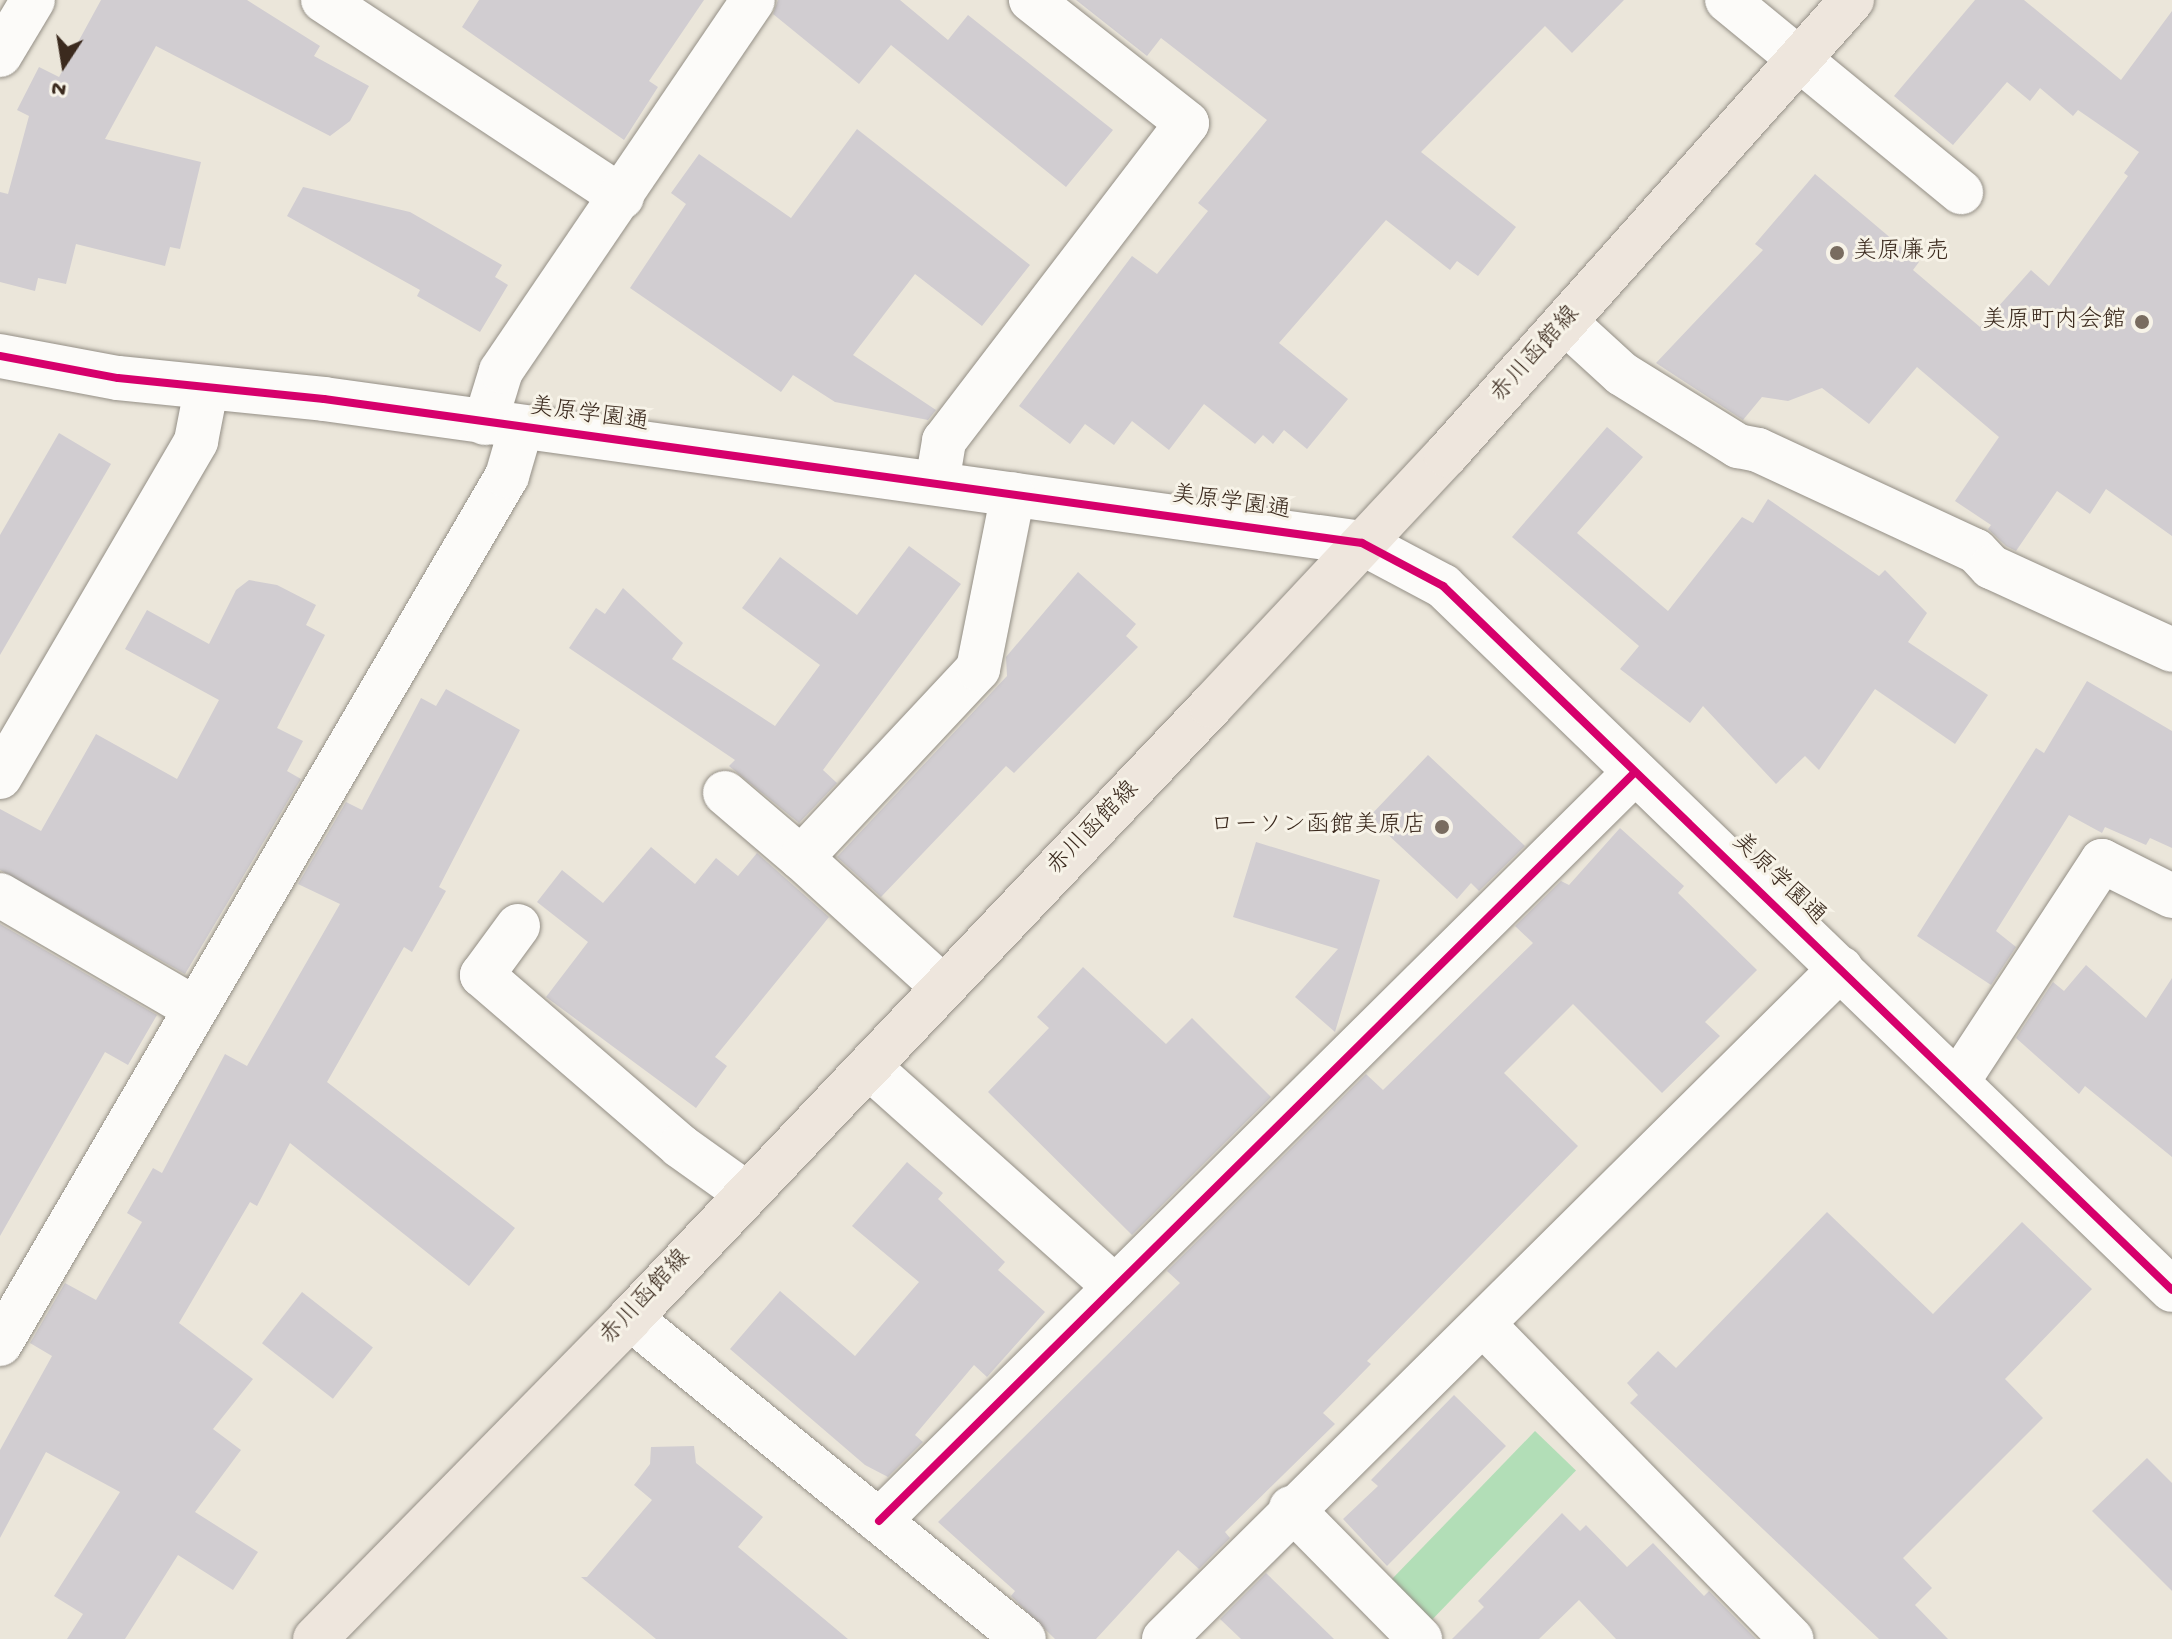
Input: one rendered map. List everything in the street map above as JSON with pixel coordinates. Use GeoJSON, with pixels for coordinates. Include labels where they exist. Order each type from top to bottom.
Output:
{"type":"FeatureCollection","features":[{"type":"Feature","properties":{"kind":"main road","name":"赤川函館線"},"geometry":{"type":"LineString","coordinates":[[315,1639],[630,1318],[1362,543],[1565,322],[1852,0]]}},
{"type":"Feature","properties":{"kind":"street"},"geometry":{"type":"LineString","coordinates":[[0,55],[33,0]]}},
{"type":"Feature","properties":{"kind":"street"},"geometry":{"type":"LineString","coordinates":[[0,1344],[507,476],[501,371],[753,0]]}},
{"type":"Feature","properties":{"kind":"street"},"geometry":{"type":"LineString","coordinates":[[937,483],[944,441],[1187,123],[1031,0]]}},
{"type":"Feature","properties":{"kind":"street"},"geometry":{"type":"LineString","coordinates":[[1727,0],[1961,192]]}},
{"type":"Feature","properties":{"kind":"street"},"geometry":{"type":"LineString","coordinates":[[336,3],[622,197]]}},
{"type":"Feature","properties":{"kind":"street"},"geometry":{"type":"LineString","coordinates":[[1565,322],[1622,374],[1738,446],[1758,450],[1976,551],[1991,567],[2172,650]]}},
{"type":"Feature","properties":{"kind":"street","name":"美原学園通"},"geometry":{"type":"LineString","coordinates":[[0,356],[206,390],[324,399],[1362,543],[1443,586],[2172,1290]]}},
{"type":"Feature","properties":{"kind":"street"},"geometry":{"type":"LineString","coordinates":[[0,777],[196,441],[206,390]]}},
{"type":"Feature","properties":{"kind":"street"},"geometry":{"type":"LineString","coordinates":[[801,858],[978,669],[1013,494]]}},
{"type":"Feature","properties":{"kind":"street"},"geometry":{"type":"LineString","coordinates":[[879,1521],[1635,772]]}},
{"type":"Feature","properties":{"kind":"street"},"geometry":{"type":"LineString","coordinates":[[725,793],[943,987]]}},
{"type":"Feature","properties":{"kind":"street"},"geometry":{"type":"LineString","coordinates":[[1958,1081],[2102,861],[2172,896]]}},
{"type":"Feature","properties":{"kind":"street"},"geometry":{"type":"LineString","coordinates":[[0,895],[194,1008]]}},
{"type":"Feature","properties":{"kind":"street"},"geometry":{"type":"LineString","coordinates":[[518,926],[482,975],[680,1146],[746,1193]]}},
{"type":"Feature","properties":{"kind":"street"},"geometry":{"type":"LineString","coordinates":[[1164,1639],[1291,1508],[1483,1324],[1841,968]]}},
{"type":"Feature","properties":{"kind":"street"},"geometry":{"type":"LineString","coordinates":[[869,1067],[1115,1287]]}},
{"type":"Feature","properties":{"kind":"street"},"geometry":{"type":"LineString","coordinates":[[630,1318],[1024,1639]]}},
{"type":"Feature","properties":{"kind":"street"},"geometry":{"type":"LineString","coordinates":[[1483,1324],[1791,1639]]}},
{"type":"Feature","properties":{"kind":"street"},"geometry":{"type":"LineString","coordinates":[[1291,1508],[1420,1639]]}},
{"type":"Feature","properties":{"kind":"green space"},"geometry":{"type":"Polygon","coordinates":[[[1535,1431],[1576,1471],[1431,1621],[1390,1581],[1535,1431]]]}},
{"type":"Feature","properties":{"kind":"building"},"geometry":{"type":"Polygon","coordinates":[[[101,0],[247,0],[320,46],[314,56],[369,86],[350,121],[330,136],[156,46],[105,139],[201,162],[180,249],[170,247],[165,266],[76,244],[66,284],[38,278],[35,291],[0,282],[0,192],[8,194],[29,116],[17,110],[39,67],[59,77],[101,0]]]}},
{"type":"Feature","properties":{"kind":"building"},"geometry":{"type":"Polygon","coordinates":[[[479,0],[704,0],[649,81],[658,87],[624,140],[462,27],[479,0]]]}},
{"type":"Feature","properties":{"kind":"building"},"geometry":{"type":"Polygon","coordinates":[[[778,0],[900,0],[948,40],[968,15],[1113,130],[1066,187],[891,45],[859,84],[773,14],[778,0]]]}},
{"type":"Feature","properties":{"kind":"building"},"geometry":{"type":"Polygon","coordinates":[[[1076,0],[1624,0],[1572,53],[1545,26],[1421,152],[1516,227],[1478,276],[1457,261],[1450,270],[1386,220],[1279,343],[1348,399],[1307,449],[1284,430],[1273,444],[1263,435],[1255,444],[1204,404],[1169,450],[1132,421],[1114,445],[1085,424],[1070,444],[1019,406],[1132,256],[1157,274],[1208,211],[1198,203],[1267,120],[1161,38],[1147,56],[1076,0]]]}},
{"type":"Feature","properties":{"kind":"building"},"geometry":{"type":"Polygon","coordinates":[[[1975,0],[2024,0],[2121,80],[2172,11],[2172,536],[2106,489],[2090,514],[2057,491],[2016,551],[2006,546],[1988,529],[1991,525],[1955,501],[1999,437],[1917,367],[1869,424],[1822,388],[1788,401],[1762,397],[1743,420],[1656,363],[1763,250],[1755,244],[1815,174],[1919,262],[1913,270],[1980,327],[2031,270],[2049,286],[2128,176],[2124,173],[2139,152],[2078,110],[2073,116],[2040,88],[2030,101],[2007,82],[1953,145],[1894,96],[1975,0]]]}},
{"type":"Feature","properties":{"kind":"building"},"geometry":{"type":"Polygon","coordinates":[[[857,129],[1030,265],[982,326],[915,274],[853,355],[936,410],[928,420],[835,402],[793,375],[781,392],[630,288],[686,204],[671,193],[699,154],[791,218],[857,129]]]}},
{"type":"Feature","properties":{"kind":"building"},"geometry":{"type":"Polygon","coordinates":[[[303,187],[410,212],[502,265],[495,277],[508,285],[480,332],[417,296],[420,290],[287,216],[303,187]]]}},
{"type":"Feature","properties":{"kind":"building"},"geometry":{"type":"Polygon","coordinates":[[[1607,427],[1643,457],[1577,533],[1668,611],[1742,517],[1753,523],[1768,499],[1879,576],[1885,570],[1927,613],[1908,642],[1988,695],[1955,744],[1875,689],[1819,770],[1805,756],[1776,784],[1703,706],[1690,723],[1620,669],[1639,646],[1512,537],[1607,427]]]}},
{"type":"Feature","properties":{"kind":"building"},"geometry":{"type":"Polygon","coordinates":[[[59,433],[111,464],[0,655],[0,535],[59,433]]]}},
{"type":"Feature","properties":{"kind":"building"},"geometry":{"type":"Polygon","coordinates":[[[909,546],[961,584],[823,770],[837,783],[799,823],[729,766],[735,760],[569,648],[596,608],[605,614],[623,588],[683,643],[672,659],[775,726],[820,665],[742,608],[780,557],[857,615],[909,546]]]}},
{"type":"Feature","properties":{"kind":"building"},"geometry":{"type":"Polygon","coordinates":[[[1078,572],[1136,624],[1126,636],[1138,647],[1014,773],[1006,766],[881,897],[837,857],[1007,676],[1006,657],[1078,572]]]}},
{"type":"Feature","properties":{"kind":"building"},"geometry":{"type":"Polygon","coordinates":[[[249,580],[277,585],[316,605],[306,625],[325,635],[277,728],[303,741],[287,771],[301,779],[185,974],[0,870],[0,809],[41,831],[96,734],[177,779],[219,700],[125,649],[147,610],[209,644],[236,590],[249,580]]]}},
{"type":"Feature","properties":{"kind":"building"},"geometry":{"type":"Polygon","coordinates":[[[2087,681],[2172,731],[2172,848],[2150,838],[2146,845],[2105,827],[2102,833],[2069,815],[1996,931],[2016,947],[1991,985],[1917,936],[2036,748],[2044,753],[2087,681]]]}},
{"type":"Feature","properties":{"kind":"building"},"geometry":{"type":"Polygon","coordinates":[[[446,689],[520,730],[439,887],[446,891],[412,952],[404,947],[327,1082],[515,1228],[469,1286],[290,1143],[257,1206],[250,1202],[179,1323],[253,1379],[213,1429],[241,1450],[195,1512],[258,1552],[233,1590],[178,1555],[125,1639],[67,1639],[83,1614],[54,1596],[120,1492],[46,1452],[0,1538],[0,1450],[52,1356],[30,1343],[65,1283],[96,1300],[142,1222],[127,1213],[153,1168],[162,1173],[225,1054],[247,1066],[340,904],[298,884],[346,802],[362,810],[421,698],[436,706],[446,689]]]}},
{"type":"Feature","properties":{"kind":"building","name":"ローソン函館美原店"},"geometry":{"type":"Polygon","coordinates":[[[1428,755],[1525,846],[1479,891],[1471,883],[1457,899],[1369,817],[1428,755]]]}},
{"type":"Feature","properties":{"kind":"building"},"geometry":{"type":"Polygon","coordinates":[[[1620,828],[1684,886],[1678,893],[1757,970],[1705,1022],[1720,1036],[1662,1093],[1573,1004],[1504,1073],[1578,1146],[1367,1361],[1371,1364],[1323,1413],[1335,1424],[1225,1532],[1230,1538],[1199,1569],[1178,1550],[1096,1639],[1055,1639],[1011,1596],[1015,1591],[938,1522],[1180,1283],[1167,1271],[1366,1074],[1383,1090],[1533,943],[1515,926],[1561,881],[1569,885],[1620,828]]]}},
{"type":"Feature","properties":{"kind":"building"},"geometry":{"type":"Polygon","coordinates":[[[1256,842],[1380,880],[1335,1032],[1295,997],[1338,949],[1233,917],[1256,842]]]}},
{"type":"Feature","properties":{"kind":"building"},"geometry":{"type":"Polygon","coordinates":[[[651,847],[695,884],[716,858],[738,876],[757,853],[829,917],[715,1057],[727,1066],[696,1108],[546,997],[588,942],[537,902],[562,870],[603,903],[651,847]]]}},
{"type":"Feature","properties":{"kind":"building"},"geometry":{"type":"Polygon","coordinates":[[[0,924],[157,1015],[128,1065],[105,1052],[0,1236],[0,924]]]}},
{"type":"Feature","properties":{"kind":"building"},"geometry":{"type":"Polygon","coordinates":[[[2086,965],[2146,1018],[2172,978],[2172,1157],[2085,1086],[2079,1094],[2016,1038],[2053,982],[2064,991],[2086,965]]]}},
{"type":"Feature","properties":{"kind":"building"},"geometry":{"type":"Polygon","coordinates":[[[1083,967],[1166,1044],[1192,1018],[1271,1097],[1132,1235],[988,1092],[1049,1028],[1037,1017],[1083,967]]]}},
{"type":"Feature","properties":{"kind":"building"},"geometry":{"type":"Polygon","coordinates":[[[907,1162],[943,1193],[938,1199],[1005,1262],[998,1270],[1045,1312],[987,1377],[974,1365],[915,1435],[923,1442],[888,1477],[865,1465],[730,1349],[780,1291],[855,1356],[919,1282],[852,1226],[907,1162]]]}},
{"type":"Feature","properties":{"kind":"building"},"geometry":{"type":"Polygon","coordinates":[[[1827,1212],[1933,1314],[2022,1222],[2092,1289],[2005,1379],[2043,1418],[1903,1558],[1932,1588],[1915,1605],[1948,1639],[1879,1639],[1630,1403],[1638,1395],[1627,1383],[1658,1351],[1676,1368],[1827,1212]]]}},
{"type":"Feature","properties":{"kind":"building"},"geometry":{"type":"Polygon","coordinates":[[[302,1292],[373,1347],[333,1399],[262,1343],[302,1292]]]}},
{"type":"Feature","properties":{"kind":"building"},"geometry":{"type":"Polygon","coordinates":[[[1454,1395],[1506,1446],[1387,1566],[1343,1519],[1378,1486],[1371,1480],[1454,1395]]]}},
{"type":"Feature","properties":{"kind":"building"},"geometry":{"type":"Polygon","coordinates":[[[694,1446],[696,1463],[763,1517],[738,1547],[848,1639],[656,1639],[581,1577],[587,1577],[652,1500],[634,1485],[650,1464],[651,1447],[694,1446]]]}},
{"type":"Feature","properties":{"kind":"building"},"geometry":{"type":"Polygon","coordinates":[[[2147,1458],[2172,1483],[2172,1591],[2092,1511],[2147,1458]]]}},
{"type":"Feature","properties":{"kind":"building"},"geometry":{"type":"Polygon","coordinates":[[[1562,1513],[1580,1531],[1586,1525],[1627,1567],[1653,1543],[1704,1596],[1709,1591],[1756,1639],[1616,1639],[1579,1600],[1539,1639],[1452,1639],[1484,1607],[1478,1601],[1562,1513]]]}},
{"type":"Feature","properties":{"kind":"building"},"geometry":{"type":"Polygon","coordinates":[[[1266,1573],[1334,1639],[1241,1639],[1220,1619],[1266,1573]]]}},
{"type":"Feature","properties":{"kind":"cycle path"},"geometry":{"type":"LineString","coordinates":[[0,356],[118,378],[324,399],[1362,543],[1443,586],[2172,1290]]}},
{"type":"Feature","properties":{"kind":"cycle path"},"geometry":{"type":"LineString","coordinates":[[879,1521],[1635,772]]}},
{"type":"Feature","properties":{"kind":"place","name":"美原廉売"},"geometry":{"type":"Point","coordinates":[1837,253]}},
{"type":"Feature","properties":{"kind":"place","name":"美原町内会館"},"geometry":{"type":"Point","coordinates":[2142,322]}},
{"type":"Feature","properties":{"kind":"place","name":"ローソン函館美原店"},"geometry":{"type":"Point","coordinates":[1442,827]}}]}
